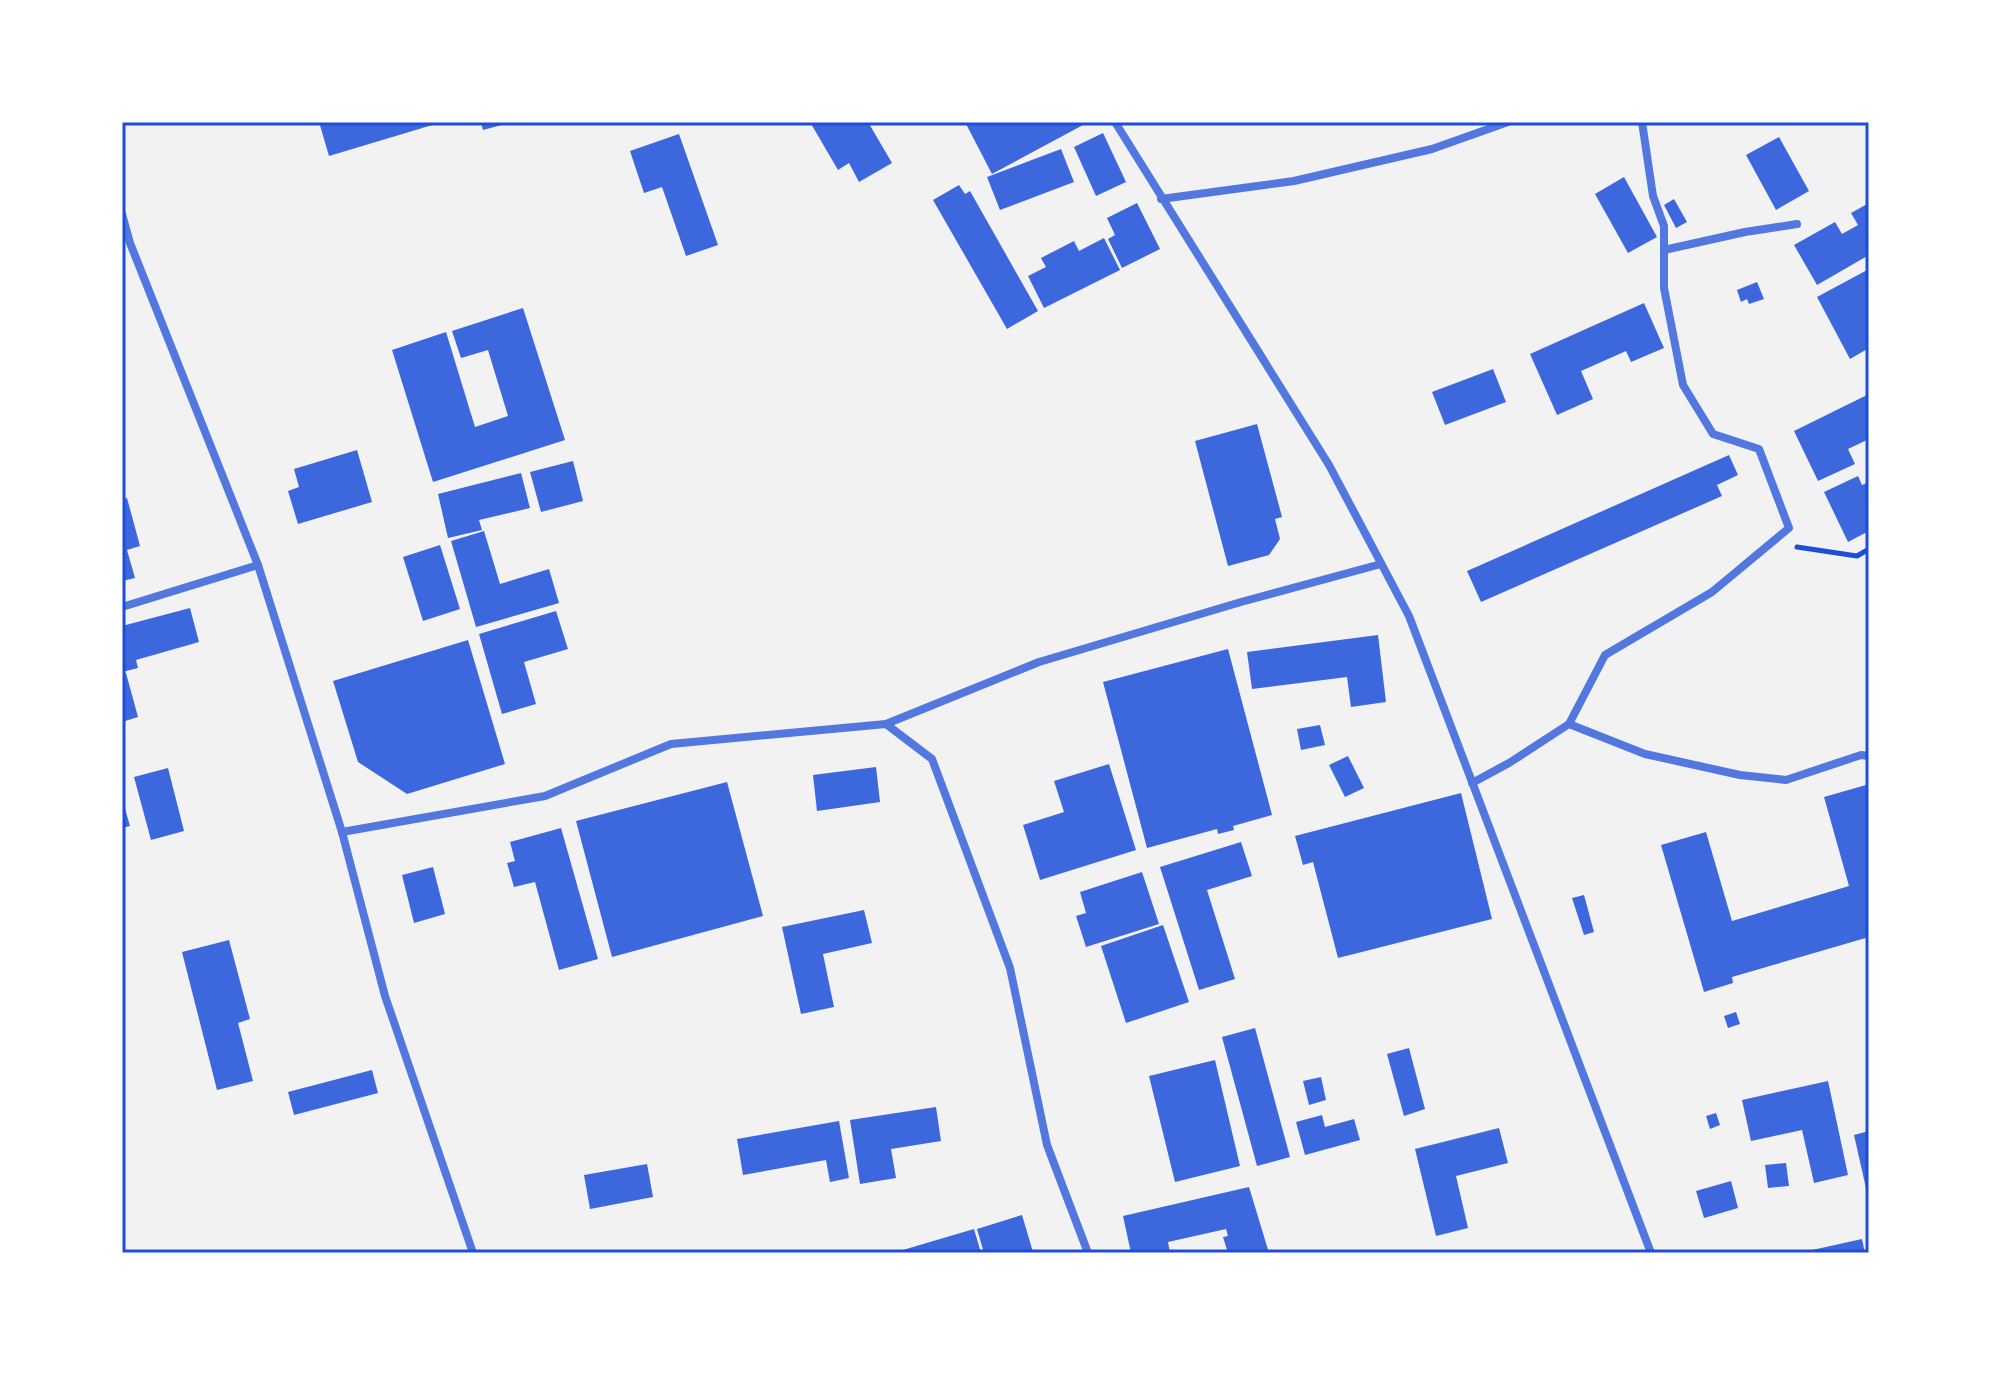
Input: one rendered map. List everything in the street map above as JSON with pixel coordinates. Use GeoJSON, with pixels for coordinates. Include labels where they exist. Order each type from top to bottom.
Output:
{"type":"FeatureCollection","features":[{"type":"Feature","properties":{"kind":"street"},"geometry":{"type":"LineString","coordinates":[[1115,122],[1329,465],[1409,616],[1651,1253]]}},
{"type":"Feature","properties":{"kind":"street"},"geometry":{"type":"LineString","coordinates":[[1161,199],[1294,181],[1432,149],[1508,122]]}},
{"type":"Feature","properties":{"kind":"street"},"geometry":{"type":"LineString","coordinates":[[1472,783],[1569,724],[1605,655],[1712,592],[1789,528],[1759,449],[1713,434],[1683,385],[1664,288],[1664,226],[1653,196],[1642,122]]}},
{"type":"Feature","properties":{"kind":"street"},"geometry":{"type":"LineString","coordinates":[[122,214],[130,243],[258,565],[342,832],[385,996],[473,1253]]}},
{"type":"Feature","properties":{"kind":"street"},"geometry":{"type":"LineString","coordinates":[[1664,250],[1797,224]]}},
{"type":"Feature","properties":{"kind":"street"},"geometry":{"type":"LineString","coordinates":[[342,832],[545,796],[671,744],[886,724],[1039,662],[1381,564]]}},
{"type":"Feature","properties":{"kind":"street"},"geometry":{"type":"LineString","coordinates":[[122,607],[258,565]]}},
{"type":"Feature","properties":{"kind":"street"},"geometry":{"type":"LineString","coordinates":[[886,724],[932,759],[1010,968],[1047,1145],[1088,1253]]}},
{"type":"Feature","properties":{"kind":"street"},"geometry":{"type":"LineString","coordinates":[[1569,724],[1645,754],[1740,775],[1786,780],[1861,755],[1869,756]]}},
{"type":"Feature","properties":{"kind":"path"},"geometry":{"type":"LineString","coordinates":[[1771,543],[1857,556],[1869,549]]}},
{"type":"Feature","properties":{"kind":"building"},"geometry":{"type":"Polygon","coordinates":[[[319,122],[439,122],[439,123],[329,156],[319,122]]]}},
{"type":"Feature","properties":{"kind":"building"},"geometry":{"type":"Polygon","coordinates":[[[481,122],[509,122],[509,123],[483,130],[481,122]]]}},
{"type":"Feature","properties":{"kind":"building"},"geometry":{"type":"Polygon","coordinates":[[[810,122],[868,122],[892,163],[859,182],[849,163],[838,170],[810,122]]]}},
{"type":"Feature","properties":{"kind":"building"},"geometry":{"type":"Polygon","coordinates":[[[965,122],[1081,122],[1083,125],[992,174],[965,122]]]}},
{"type":"Feature","properties":{"kind":"building"},"geometry":{"type":"Polygon","coordinates":[[[1103,133],[1126,182],[1096,196],[1074,147],[1103,133]]]}},
{"type":"Feature","properties":{"kind":"building"},"geometry":{"type":"Polygon","coordinates":[[[679,134],[718,245],[686,256],[662,187],[644,193],[630,151],[679,134]]]}},
{"type":"Feature","properties":{"kind":"building"},"geometry":{"type":"Polygon","coordinates":[[[1779,137],[1809,191],[1776,210],[1746,155],[1779,137]]]}},
{"type":"Feature","properties":{"kind":"building"},"geometry":{"type":"Polygon","coordinates":[[[1061,149],[1074,182],[1000,210],[987,177],[1061,149]]]}},
{"type":"Feature","properties":{"kind":"building"},"geometry":{"type":"Polygon","coordinates":[[[1624,177],[1657,237],[1628,253],[1595,194],[1624,177]]]}},
{"type":"Feature","properties":{"kind":"building"},"geometry":{"type":"Polygon","coordinates":[[[959,185],[965,194],[970,191],[1038,311],[1007,329],[933,200],[959,185]]]}},
{"type":"Feature","properties":{"kind":"building"},"geometry":{"type":"Polygon","coordinates":[[[1674,199],[1687,222],[1676,228],[1664,205],[1674,199]]]}},
{"type":"Feature","properties":{"kind":"building"},"geometry":{"type":"Polygon","coordinates":[[[1137,203],[1160,249],[1122,268],[1108,239],[1115,235],[1107,218],[1137,203]]]}},
{"type":"Feature","properties":{"kind":"building"},"geometry":{"type":"Polygon","coordinates":[[[1869,203],[1869,255],[1817,285],[1794,245],[1835,222],[1842,234],[1858,225],[1851,213],[1869,203]]]}},
{"type":"Feature","properties":{"kind":"building"},"geometry":{"type":"Polygon","coordinates":[[[1104,238],[1120,270],[1044,308],[1028,276],[1046,267],[1041,258],[1074,241],[1079,251],[1104,238]]]}},
{"type":"Feature","properties":{"kind":"building"},"geometry":{"type":"Polygon","coordinates":[[[1869,269],[1869,348],[1850,359],[1817,297],[1869,269]]]}},
{"type":"Feature","properties":{"kind":"building"},"geometry":{"type":"Polygon","coordinates":[[[1757,282],[1764,299],[1749,304],[1747,299],[1741,302],[1737,290],[1757,282]]]}},
{"type":"Feature","properties":{"kind":"building"},"geometry":{"type":"Polygon","coordinates":[[[1644,303],[1664,348],[1631,362],[1626,351],[1581,371],[1593,399],[1557,415],[1530,354],[1644,303]]]}},
{"type":"Feature","properties":{"kind":"building"},"geometry":{"type":"Polygon","coordinates":[[[523,308],[565,440],[433,482],[392,350],[446,332],[475,427],[508,416],[488,350],[461,358],[452,331],[523,308]]]}},
{"type":"Feature","properties":{"kind":"building"},"geometry":{"type":"Polygon","coordinates":[[[1493,369],[1506,402],[1445,425],[1432,392],[1493,369]]]}},
{"type":"Feature","properties":{"kind":"building"},"geometry":{"type":"Polygon","coordinates":[[[1869,394],[1869,439],[1848,449],[1855,464],[1818,481],[1794,431],[1869,394]]]}},
{"type":"Feature","properties":{"kind":"building"},"geometry":{"type":"Polygon","coordinates":[[[1257,424],[1282,517],[1275,519],[1280,539],[1269,555],[1228,566],[1195,441],[1257,424]]]}},
{"type":"Feature","properties":{"kind":"building"},"geometry":{"type":"Polygon","coordinates":[[[357,450],[372,502],[298,524],[288,491],[299,487],[294,469],[357,450]]]}},
{"type":"Feature","properties":{"kind":"building"},"geometry":{"type":"Polygon","coordinates":[[[1729,455],[1738,475],[1717,485],[1722,496],[1481,602],[1467,571],[1729,455]]]}},
{"type":"Feature","properties":{"kind":"building"},"geometry":{"type":"Polygon","coordinates":[[[573,461],[583,501],[541,512],[530,472],[573,461]]]}},
{"type":"Feature","properties":{"kind":"building"},"geometry":{"type":"Polygon","coordinates":[[[521,473],[530,508],[479,520],[482,530],[448,538],[438,494],[521,473]]]}},
{"type":"Feature","properties":{"kind":"building"},"geometry":{"type":"Polygon","coordinates":[[[1858,476],[1862,485],[1869,482],[1869,531],[1848,542],[1824,492],[1858,476]]]}},
{"type":"Feature","properties":{"kind":"building"},"geometry":{"type":"Polygon","coordinates":[[[127,498],[140,546],[127,550],[135,578],[122,581],[122,499],[127,498]]]}},
{"type":"Feature","properties":{"kind":"building"},"geometry":{"type":"Polygon","coordinates":[[[484,531],[500,584],[549,569],[559,603],[476,627],[451,541],[484,531]]]}},
{"type":"Feature","properties":{"kind":"building"},"geometry":{"type":"Polygon","coordinates":[[[440,545],[460,609],[423,621],[403,557],[440,545]]]}},
{"type":"Feature","properties":{"kind":"building"},"geometry":{"type":"Polygon","coordinates":[[[190,608],[199,642],[136,660],[138,668],[122,672],[122,626],[190,608]]]}},
{"type":"Feature","properties":{"kind":"building"},"geometry":{"type":"Polygon","coordinates":[[[556,611],[568,649],[524,662],[536,704],[502,714],[479,634],[556,611]]]}},
{"type":"Feature","properties":{"kind":"building"},"geometry":{"type":"Polygon","coordinates":[[[1378,635],[1386,702],[1351,707],[1347,677],[1252,689],[1247,652],[1378,635]]]}},
{"type":"Feature","properties":{"kind":"building"},"geometry":{"type":"Polygon","coordinates":[[[468,640],[505,764],[407,794],[358,762],[333,681],[468,640]]]}},
{"type":"Feature","properties":{"kind":"building"},"geometry":{"type":"Polygon","coordinates":[[[1228,649],[1272,815],[1233,826],[1234,830],[1218,834],[1217,829],[1147,848],[1103,682],[1228,649]]]}},
{"type":"Feature","properties":{"kind":"building"},"geometry":{"type":"Polygon","coordinates":[[[126,673],[138,717],[122,722],[122,674],[126,673]]]}},
{"type":"Feature","properties":{"kind":"building"},"geometry":{"type":"Polygon","coordinates":[[[1320,725],[1325,745],[1301,750],[1297,729],[1320,725]]]}},
{"type":"Feature","properties":{"kind":"building"},"geometry":{"type":"Polygon","coordinates":[[[1348,756],[1364,788],[1345,797],[1329,765],[1348,756]]]}},
{"type":"Feature","properties":{"kind":"building"},"geometry":{"type":"Polygon","coordinates":[[[1109,764],[1136,850],[1040,880],[1023,825],[1064,812],[1054,781],[1109,764]]]}},
{"type":"Feature","properties":{"kind":"building"},"geometry":{"type":"Polygon","coordinates":[[[876,767],[880,802],[817,811],[813,775],[876,767]]]}},
{"type":"Feature","properties":{"kind":"building"},"geometry":{"type":"Polygon","coordinates":[[[168,768],[184,831],[151,840],[134,777],[168,768]]]}},
{"type":"Feature","properties":{"kind":"building"},"geometry":{"type":"Polygon","coordinates":[[[727,782],[763,916],[612,957],[576,821],[727,782]]]}},
{"type":"Feature","properties":{"kind":"building"},"geometry":{"type":"Polygon","coordinates":[[[1866,785],[1869,795],[1869,937],[1732,977],[1733,983],[1704,992],[1661,845],[1706,832],[1732,921],[1849,886],[1824,797],[1866,785]]]}},
{"type":"Feature","properties":{"kind":"building"},"geometry":{"type":"Polygon","coordinates":[[[1461,793],[1492,919],[1338,958],[1313,862],[1303,865],[1295,836],[1461,793]]]}},
{"type":"Feature","properties":{"kind":"building"},"geometry":{"type":"Polygon","coordinates":[[[122,798],[130,826],[122,828],[122,798]]]}},
{"type":"Feature","properties":{"kind":"building"},"geometry":{"type":"Polygon","coordinates":[[[561,828],[598,959],[559,970],[535,882],[514,887],[507,863],[515,861],[510,842],[561,828]]]}},
{"type":"Feature","properties":{"kind":"building"},"geometry":{"type":"Polygon","coordinates":[[[1241,842],[1252,876],[1207,890],[1235,979],[1199,990],[1160,867],[1241,842]]]}},
{"type":"Feature","properties":{"kind":"building"},"geometry":{"type":"Polygon","coordinates":[[[433,867],[445,914],[414,923],[402,875],[433,867]]]}},
{"type":"Feature","properties":{"kind":"building"},"geometry":{"type":"Polygon","coordinates":[[[1142,872],[1159,924],[1086,947],[1076,916],[1086,913],[1080,892],[1142,872]]]}},
{"type":"Feature","properties":{"kind":"building"},"geometry":{"type":"Polygon","coordinates":[[[1584,895],[1594,932],[1584,935],[1572,898],[1584,895]]]}},
{"type":"Feature","properties":{"kind":"building"},"geometry":{"type":"Polygon","coordinates":[[[864,910],[872,943],[823,954],[834,1007],[801,1014],[782,927],[864,910]]]}},
{"type":"Feature","properties":{"kind":"building"},"geometry":{"type":"Polygon","coordinates":[[[1163,925],[1189,1002],[1126,1023],[1101,946],[1163,925]]]}},
{"type":"Feature","properties":{"kind":"building"},"geometry":{"type":"Polygon","coordinates":[[[229,940],[250,1019],[238,1023],[253,1081],[217,1090],[182,952],[229,940]]]}},
{"type":"Feature","properties":{"kind":"building"},"geometry":{"type":"Polygon","coordinates":[[[1736,1012],[1740,1024],[1728,1028],[1724,1016],[1736,1012]]]}},
{"type":"Feature","properties":{"kind":"building"},"geometry":{"type":"Polygon","coordinates":[[[1255,1028],[1290,1157],[1257,1166],[1222,1037],[1255,1028]]]}},
{"type":"Feature","properties":{"kind":"building"},"geometry":{"type":"Polygon","coordinates":[[[1409,1048],[1425,1109],[1404,1116],[1387,1054],[1409,1048]]]}},
{"type":"Feature","properties":{"kind":"building"},"geometry":{"type":"Polygon","coordinates":[[[1215,1060],[1240,1166],[1175,1182],[1149,1076],[1215,1060]]]}},
{"type":"Feature","properties":{"kind":"building"},"geometry":{"type":"Polygon","coordinates":[[[372,1070],[378,1093],[294,1115],[288,1092],[372,1070]]]}},
{"type":"Feature","properties":{"kind":"building"},"geometry":{"type":"Polygon","coordinates":[[[1321,1077],[1326,1100],[1309,1105],[1303,1081],[1321,1077]]]}},
{"type":"Feature","properties":{"kind":"building"},"geometry":{"type":"Polygon","coordinates":[[[1828,1081],[1848,1175],[1814,1183],[1802,1130],[1751,1141],[1742,1100],[1828,1081]]]}},
{"type":"Feature","properties":{"kind":"building"},"geometry":{"type":"Polygon","coordinates":[[[936,1107],[941,1141],[891,1149],[896,1178],[860,1184],[850,1120],[936,1107]]]}},
{"type":"Feature","properties":{"kind":"building"},"geometry":{"type":"Polygon","coordinates":[[[1716,1113],[1720,1125],[1710,1129],[1706,1116],[1716,1113]]]}},
{"type":"Feature","properties":{"kind":"building"},"geometry":{"type":"Polygon","coordinates":[[[1322,1115],[1325,1127],[1354,1119],[1360,1140],[1305,1155],[1296,1122],[1322,1115]]]}},
{"type":"Feature","properties":{"kind":"building"},"geometry":{"type":"Polygon","coordinates":[[[839,1121],[849,1178],[830,1182],[826,1160],[743,1175],[737,1139],[839,1121]]]}},
{"type":"Feature","properties":{"kind":"building"},"geometry":{"type":"Polygon","coordinates":[[[1499,1128],[1508,1163],[1456,1176],[1468,1228],[1436,1236],[1415,1149],[1499,1128]]]}},
{"type":"Feature","properties":{"kind":"building"},"geometry":{"type":"Polygon","coordinates":[[[1869,1131],[1869,1196],[1868,1197],[1854,1135],[1869,1131]]]}},
{"type":"Feature","properties":{"kind":"building"},"geometry":{"type":"Polygon","coordinates":[[[1786,1163],[1789,1186],[1768,1188],[1765,1165],[1786,1163]]]}},
{"type":"Feature","properties":{"kind":"building"},"geometry":{"type":"Polygon","coordinates":[[[647,1164],[653,1197],[590,1209],[584,1175],[647,1164]]]}},
{"type":"Feature","properties":{"kind":"building"},"geometry":{"type":"Polygon","coordinates":[[[1731,1181],[1738,1208],[1704,1218],[1696,1191],[1731,1181]]]}},
{"type":"Feature","properties":{"kind":"building"},"geometry":{"type":"Polygon","coordinates":[[[1249,1187],[1269,1253],[1228,1253],[1223,1237],[1228,1236],[1226,1229],[1168,1242],[1170,1253],[1131,1253],[1123,1216],[1249,1187]]]}},
{"type":"Feature","properties":{"kind":"building"},"geometry":{"type":"Polygon","coordinates":[[[1022,1215],[1033,1252],[984,1253],[977,1229],[1022,1215]]]}},
{"type":"Feature","properties":{"kind":"building"},"geometry":{"type":"Polygon","coordinates":[[[974,1229],[981,1253],[896,1253],[896,1252],[974,1229]]]}},
{"type":"Feature","properties":{"kind":"building"},"geometry":{"type":"Polygon","coordinates":[[[1862,1239],[1865,1253],[1803,1253],[1803,1252],[1862,1239]]]}}]}
